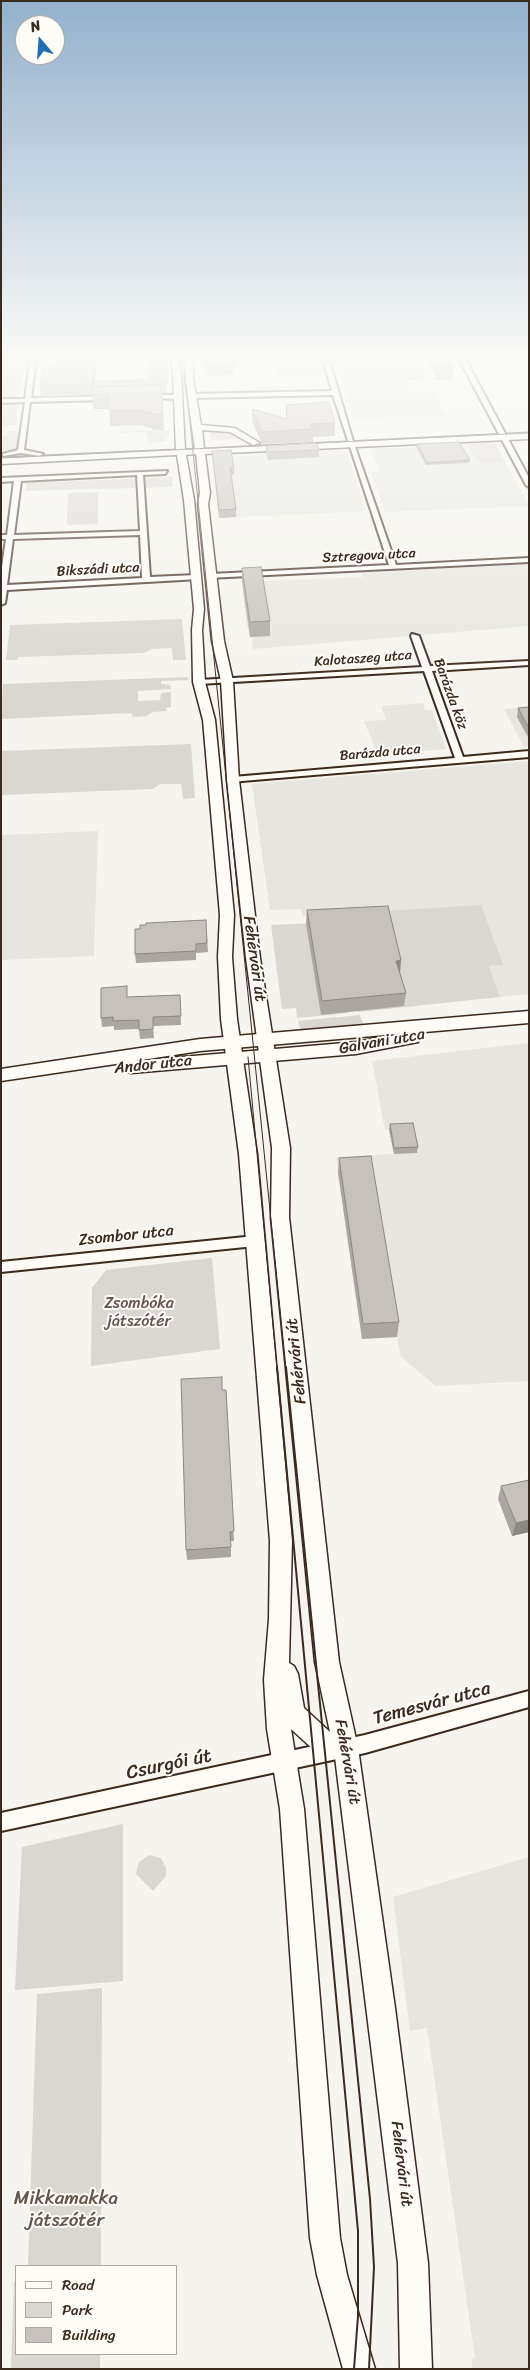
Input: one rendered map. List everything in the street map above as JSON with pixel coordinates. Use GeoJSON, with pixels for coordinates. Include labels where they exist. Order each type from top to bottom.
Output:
{"type":"FeatureCollection","features":[{"type":"Feature","properties":{"kind":"main road","name":"Galvani utca"},"geometry":{"type":"LineString","coordinates":[[268,1048],[365,1046],[495,1020],[529,1017]]}},
{"type":"Feature","properties":{"kind":"main road","name":"Andor utca"},"geometry":{"type":"LineString","coordinates":[[1,1075],[38,1071],[92,1071],[233,1050],[268,1048]]}},
{"type":"Feature","properties":{"kind":"street"},"geometry":{"type":"LineString","coordinates":[[173,464],[183,471]]}},
{"type":"Feature","properties":{"kind":"street","name":"Fehérvári út"},"geometry":{"type":"LineString","coordinates":[[182,464],[189,500],[199,609],[197,630],[198,682],[209,720],[211,740],[227,915],[225,957],[233,1050],[248,1154],[281,1541],[280,1619],[276,1680],[279,1728],[292,1809],[325,2238],[332,2275],[359,2369]]}},
{"type":"Feature","properties":{"kind":"street","name":"Fehérvári út"},"geometry":{"type":"LineString","coordinates":[[201,464],[218,641],[227,682],[233,780],[253,958],[268,1048],[280,1148],[280,1217],[327,1662],[346,1748],[375,1959],[413,2263],[416,2369]]}},
{"type":"Feature","properties":{"kind":"street"},"geometry":{"type":"LineString","coordinates":[[357,464],[393,567]]}},
{"type":"Feature","properties":{"kind":"street"},"geometry":{"type":"LineString","coordinates":[[517,464],[529,485]]}},
{"type":"Feature","properties":{"kind":"street"},"geometry":{"type":"LineString","coordinates":[[1,480],[166,472]]}},
{"type":"Feature","properties":{"kind":"street"},"geometry":{"type":"LineString","coordinates":[[140,474],[146,580]]}},
{"type":"Feature","properties":{"kind":"street"},"geometry":{"type":"LineString","coordinates":[[1,603],[18,479]]}},
{"type":"Feature","properties":{"kind":"street"},"geometry":{"type":"LineString","coordinates":[[1,537],[143,533]]}},
{"type":"Feature","properties":{"kind":"street","name":"Sztregova utca"},"geometry":{"type":"LineString","coordinates":[[211,576],[529,560]]}},
{"type":"Feature","properties":{"kind":"street","name":"Bikszádi utca"},"geometry":{"type":"LineString","coordinates":[[2,588],[196,577]]}},
{"type":"Feature","properties":{"kind":"street","name":"Barázda köz"},"geometry":{"type":"LineString","coordinates":[[415,636],[460,760]]}},
{"type":"Feature","properties":{"kind":"street","name":"Kalotaszeg utca"},"geometry":{"type":"LineString","coordinates":[[198,682],[227,682],[529,663]]}},
{"type":"Feature","properties":{"kind":"street","name":"Barázda utca"},"geometry":{"type":"LineString","coordinates":[[233,780],[529,754]]}},
{"type":"Feature","properties":{"kind":"street","name":"Zsombor utca"},"geometry":{"type":"LineString","coordinates":[[1,1267],[255,1240]]}},
{"type":"Feature","properties":{"kind":"street"},"geometry":{"type":"LineString","coordinates":[[280,1619],[289,1700],[295,1716],[324,1742],[346,1748]]}},
{"type":"Feature","properties":{"kind":"street","name":"Temesvár utca"},"geometry":{"type":"LineString","coordinates":[[346,1748],[529,1699]]}},
{"type":"Feature","properties":{"kind":"street","name":"Csurgói út"},"geometry":{"type":"LineString","coordinates":[[1,1822],[346,1748]]}},
{"type":"Feature","properties":{"kind":"shaded area"},"geometry":{"type":"Polygon","coordinates":[[[213,464],[350,464],[366,511],[219,518],[213,464]]]}},
{"type":"Feature","properties":{"kind":"shaded area"},"geometry":{"type":"Polygon","coordinates":[[[377,464],[506,464],[529,506],[385,512],[371,472],[381,472],[377,464]]]}},
{"type":"Feature","properties":{"kind":"shaded area"},"geometry":{"type":"Polygon","coordinates":[[[529,564],[529,626],[253,649],[252,637],[246,622],[242,582],[363,577],[362,573],[529,564]]]}},
{"type":"Feature","properties":{"kind":"shaded area"},"geometry":{"type":"Polygon","coordinates":[[[423,703],[425,710],[432,710],[446,749],[378,755],[364,721],[386,720],[381,706],[423,703]]]}},
{"type":"Feature","properties":{"kind":"shaded area"},"geometry":{"type":"Polygon","coordinates":[[[529,707],[529,747],[524,747],[504,709],[529,707]]]}},
{"type":"Feature","properties":{"kind":"shaded area"},"geometry":{"type":"Polygon","coordinates":[[[529,761],[529,994],[500,997],[489,966],[503,965],[384,910],[303,916],[301,909],[270,910],[252,784],[529,761]]]}},
{"type":"Feature","properties":{"kind":"shaded area"},"geometry":{"type":"Polygon","coordinates":[[[98,831],[94,956],[1,960],[1,835],[98,831]]]}},
{"type":"Feature","properties":{"kind":"shaded area"},"geometry":{"type":"Polygon","coordinates":[[[529,1043],[529,1381],[436,1386],[401,1357],[397,1337],[362,1339],[336,1157],[394,1154],[389,1130],[385,1130],[372,1061],[529,1043]]]}},
{"type":"Feature","properties":{"kind":"shaded area"},"geometry":{"type":"Polygon","coordinates":[[[529,1857],[529,2369],[473,2369],[471,2359],[475,2358],[427,2028],[410,2031],[393,1897],[529,1857]]]}},
{"type":"Feature","properties":{"kind":"green space"},"geometry":{"type":"Polygon","coordinates":[[[172,477],[173,487],[26,491],[26,483],[172,477]]]}},
{"type":"Feature","properties":{"kind":"green space"},"geometry":{"type":"Polygon","coordinates":[[[98,492],[98,524],[67,525],[68,493],[98,492]]]}},
{"type":"Feature","properties":{"kind":"green space"},"geometry":{"type":"Polygon","coordinates":[[[182,619],[186,660],[173,660],[172,648],[152,649],[144,653],[18,657],[17,660],[6,660],[10,625],[182,619]]]}},
{"type":"Feature","properties":{"kind":"green space"},"geometry":{"type":"Polygon","coordinates":[[[187,677],[189,680],[161,681],[161,684],[170,685],[171,689],[138,691],[138,701],[160,700],[161,693],[171,692],[171,707],[165,708],[168,711],[153,712],[146,716],[133,717],[131,713],[1,719],[3,684],[187,677]]]}},
{"type":"Feature","properties":{"kind":"green space"},"geometry":{"type":"Polygon","coordinates":[[[191,744],[195,798],[183,799],[181,784],[160,784],[153,789],[2,795],[1,800],[1,751],[191,744]]]}},
{"type":"Feature","properties":{"kind":"green space"},"geometry":{"type":"Polygon","coordinates":[[[481,905],[503,965],[489,966],[500,997],[358,1012],[356,1007],[347,1008],[348,1013],[297,1018],[296,1008],[282,1009],[271,925],[386,920],[386,911],[481,905]]]}},
{"type":"Feature","properties":{"kind":"green space"},"geometry":{"type":"Polygon","coordinates":[[[360,1015],[363,1025],[301,1031],[298,1021],[360,1015]]]}},
{"type":"Feature","properties":{"kind":"green space","name":"Zsombóka játszótér"},"geometry":{"type":"Polygon","coordinates":[[[212,1258],[220,1349],[91,1366],[92,1288],[106,1270],[212,1258]]]}},
{"type":"Feature","properties":{"kind":"green space"},"geometry":{"type":"Polygon","coordinates":[[[123,1824],[123,1981],[15,1990],[22,1847],[123,1824]]]}},
{"type":"Feature","properties":{"kind":"green space"},"geometry":{"type":"Polygon","coordinates":[[[149,1855],[161,1858],[166,1868],[166,1876],[153,1891],[136,1874],[139,1862],[149,1855]]]}},
{"type":"Feature","properties":{"kind":"green space","name":"Mikkamakka játszótér"},"geometry":{"type":"Polygon","coordinates":[[[102,1988],[101,2265],[28,2265],[37,1994],[102,1988]]]}},
{"type":"Feature","properties":{"kind":"green space"},"geometry":{"type":"Polygon","coordinates":[[[14,2282],[15,2355],[100,2355],[100,2369],[11,2369],[14,2282]]]}},
{"type":"Feature","properties":{"kind":"building"},"geometry":{"type":"Polygon","coordinates":[[[213,464],[233,464],[234,468],[230,468],[236,509],[219,510],[213,464]]]}},
{"type":"Feature","properties":{"kind":"building"},"geometry":{"type":"Polygon","coordinates":[[[261,567],[270,621],[250,622],[242,568],[261,567]]]}},
{"type":"Feature","properties":{"kind":"building"},"geometry":{"type":"Polygon","coordinates":[[[529,707],[529,728],[518,708],[529,707]]]}},
{"type":"Feature","properties":{"kind":"building"},"geometry":{"type":"Polygon","coordinates":[[[388,906],[401,960],[396,961],[406,993],[322,1001],[307,910],[388,906]]]}},
{"type":"Feature","properties":{"kind":"building"},"geometry":{"type":"Polygon","coordinates":[[[206,920],[207,943],[196,944],[196,951],[135,954],[135,929],[140,929],[140,925],[146,925],[146,923],[206,920]]]}},
{"type":"Feature","properties":{"kind":"building"},"geometry":{"type":"Polygon","coordinates":[[[127,986],[127,997],[180,995],[181,1016],[153,1017],[153,1029],[139,1030],[139,1020],[113,1021],[113,1017],[101,1018],[101,988],[127,986]]]}},
{"type":"Feature","properties":{"kind":"building"},"geometry":{"type":"Polygon","coordinates":[[[413,1123],[418,1147],[394,1148],[390,1124],[413,1123]]]}},
{"type":"Feature","properties":{"kind":"building"},"geometry":{"type":"Polygon","coordinates":[[[371,1156],[399,1322],[363,1324],[339,1158],[371,1156]]]}},
{"type":"Feature","properties":{"kind":"building"},"geometry":{"type":"Polygon","coordinates":[[[222,1377],[222,1390],[226,1390],[234,1531],[230,1532],[231,1547],[186,1550],[181,1379],[222,1377]]]}},
{"type":"Feature","properties":{"kind":"building"},"geometry":{"type":"Polygon","coordinates":[[[529,1480],[529,1520],[516,1523],[501,1486],[529,1480]]]}},
{"type":"Feature","properties":{"kind":"tram line"},"geometry":{"type":"LineString","coordinates":[[194,464],[286,1368]]}},
{"type":"Feature","properties":{"kind":"tram line"},"geometry":{"type":"LineString","coordinates":[[248,1057],[277,1368]]}},
{"type":"Feature","properties":{"kind":"tram line"},"geometry":{"type":"LineString","coordinates":[[277,1367],[358,2231],[358,2316],[354,2369]]}},
{"type":"Feature","properties":{"kind":"tram line"},"geometry":{"type":"LineString","coordinates":[[286,1367],[370,2199],[374,2267],[369,2369]]}}]}
